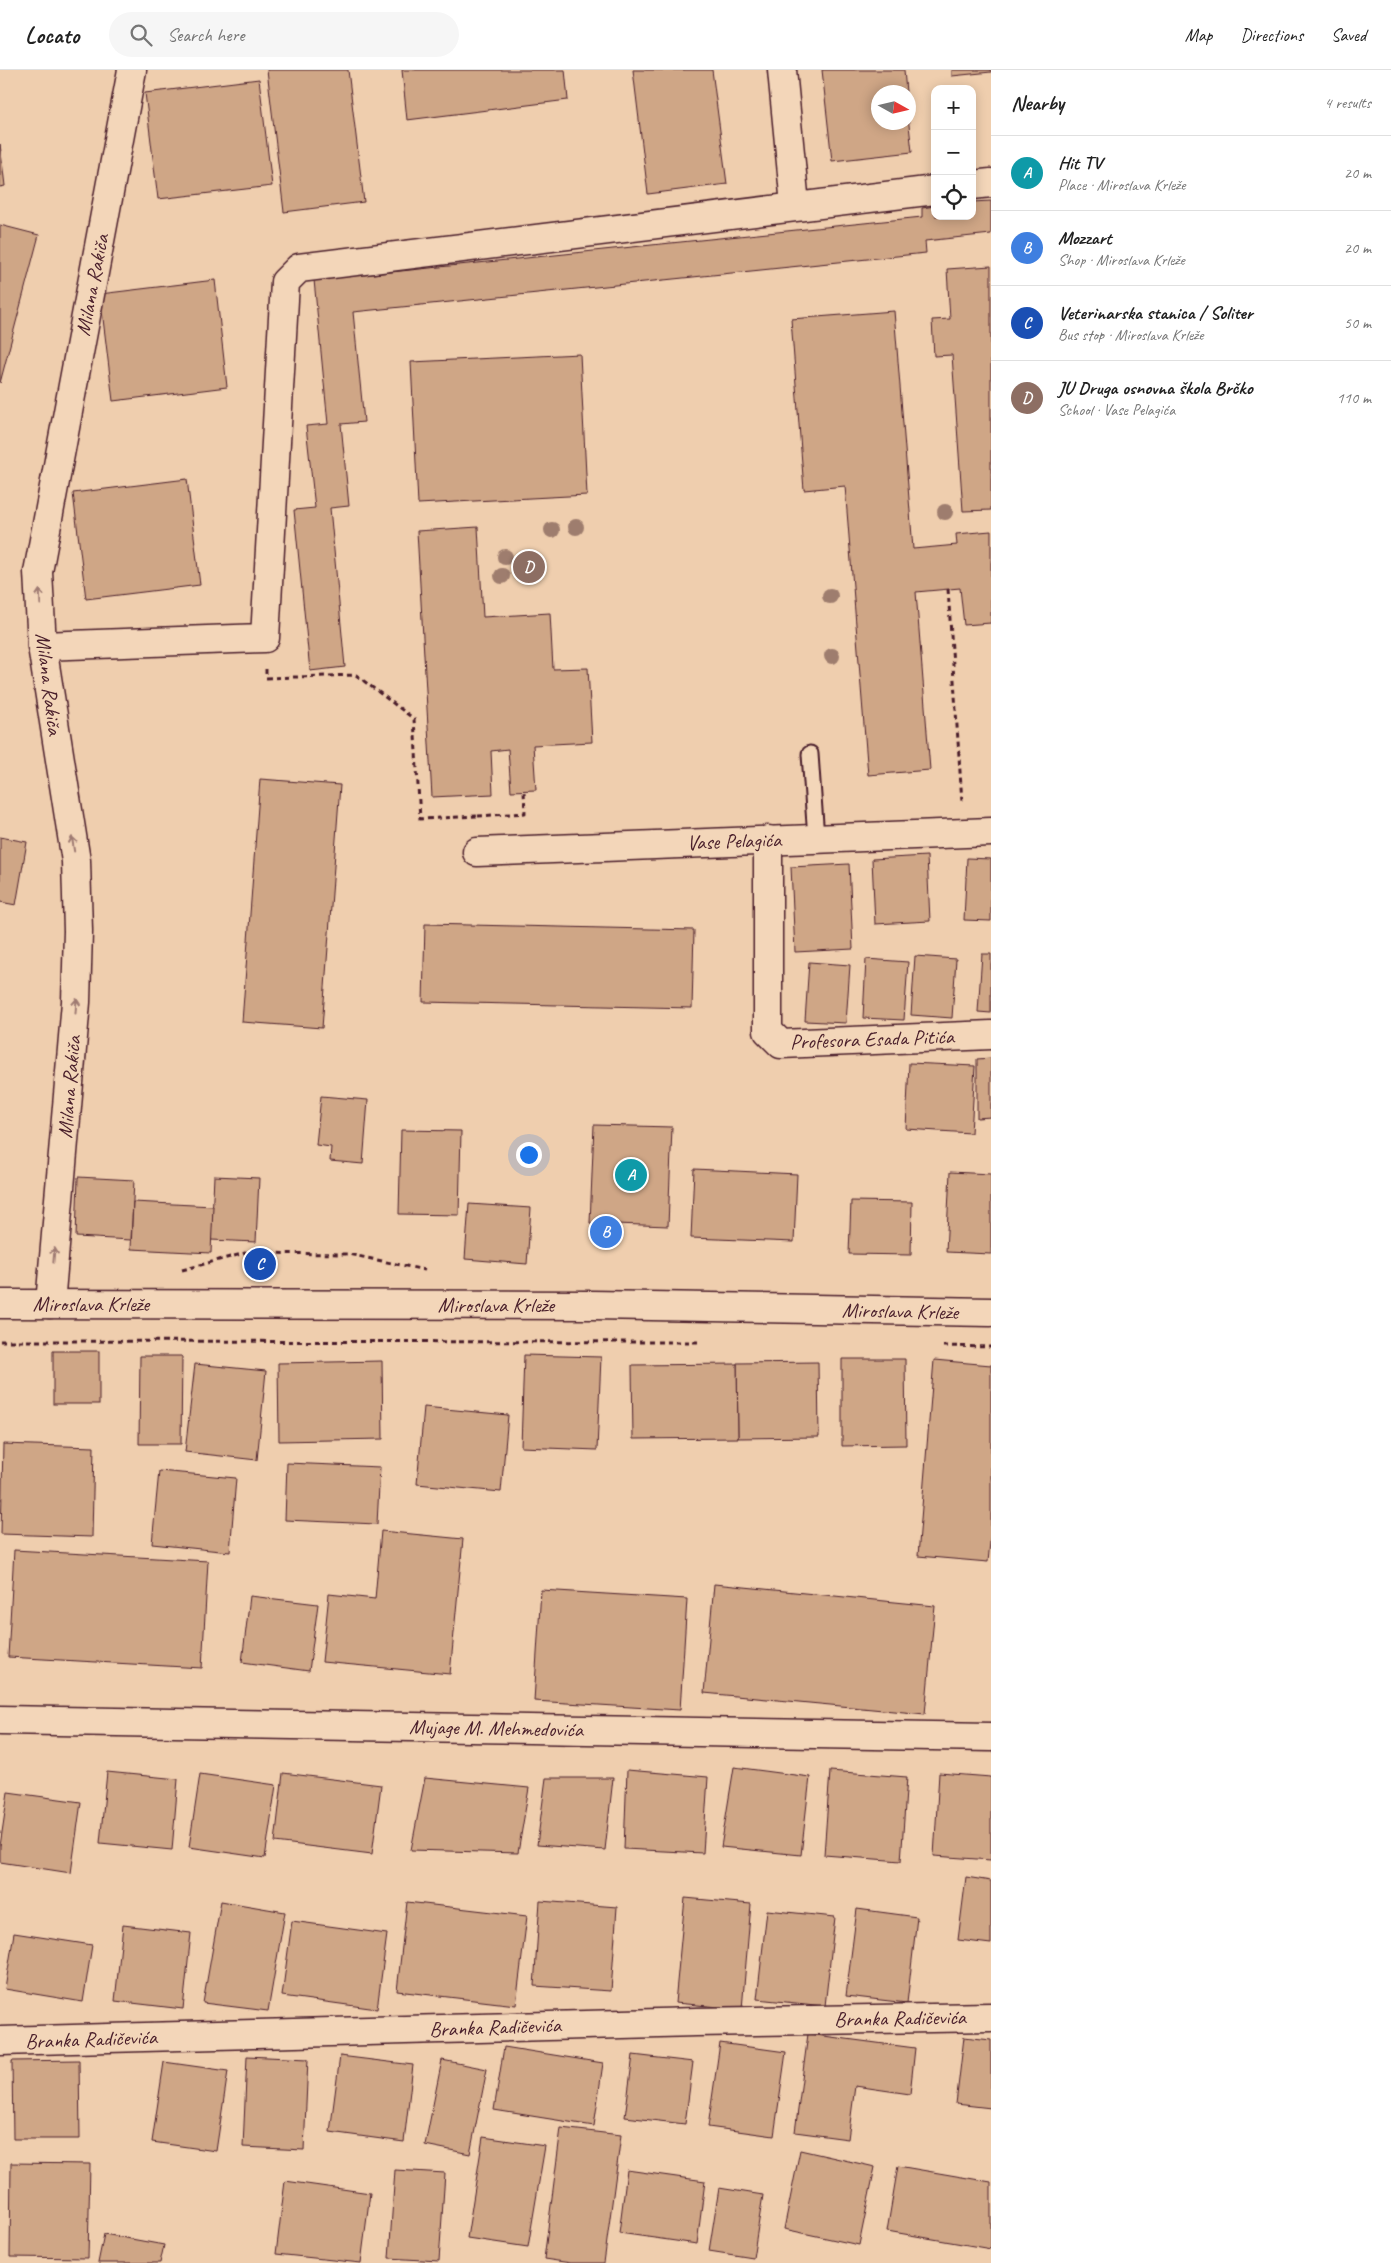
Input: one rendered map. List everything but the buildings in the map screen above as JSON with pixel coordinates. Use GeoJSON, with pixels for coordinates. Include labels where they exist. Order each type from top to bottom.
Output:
{"type":"FeatureCollection","features":[{"type":"Feature","properties":{"kind":"street","name":"Milana Rakiča"},"geometry":{"type":"LineString","coordinates":[[50,1304],[76,1002],[78,931],[76,861],[42,646],[38,572],[132,70]]}},
{"type":"Feature","properties":{"kind":"street"},"geometry":{"type":"LineString","coordinates":[[782,70],[795,205]]}},
{"type":"Feature","properties":{"kind":"street"},"geometry":{"type":"LineString","coordinates":[[976,185],[991,183]]}},
{"type":"Feature","properties":{"kind":"street"},"geometry":{"type":"LineString","coordinates":[[42,646],[265,638],[285,282],[299,268],[795,205],[931,190]]}},
{"type":"Feature","properties":{"kind":"street","name":"Vase Pelagića"},"geometry":{"type":"LineString","coordinates":[[477,852],[978,832]]}},
{"type":"Feature","properties":{"kind":"street","name":"Profesora Esada Pitića"},"geometry":{"type":"LineString","coordinates":[[768,840],[768,1031],[781,1044],[991,1035]]}},
{"type":"Feature","properties":{"kind":"street","name":"Miroslava Krleže"},"geometry":{"type":"LineString","coordinates":[[0,1304],[592,1305],[991,1312]]}},
{"type":"Feature","properties":{"kind":"street","name":"Mujage M. Mehmedovića"},"geometry":{"type":"LineString","coordinates":[[0,1720],[991,1737]]}},
{"type":"Feature","properties":{"kind":"street","name":"Branka Radičevića"},"geometry":{"type":"LineString","coordinates":[[0,2041],[705,2022],[991,2017]]}},
{"type":"Feature","properties":{"kind":"lane"},"geometry":{"type":"LineString","coordinates":[[810,754],[816,838]]}},
{"type":"Feature","properties":{"kind":"path"},"geometry":{"type":"LineString","coordinates":[[948,589],[978,832]]}},
{"type":"Feature","properties":{"kind":"path"},"geometry":{"type":"LineString","coordinates":[[265,638],[266,678],[356,675],[414,719],[420,819],[525,812],[524,791]]}},
{"type":"Feature","properties":{"kind":"path"},"geometry":{"type":"LineString","coordinates":[[477,852],[478,816]]}},
{"type":"Feature","properties":{"kind":"path"},"geometry":{"type":"LineString","coordinates":[[0,1341],[703,1342]]}},
{"type":"Feature","properties":{"kind":"path"},"geometry":{"type":"LineString","coordinates":[[934,1346],[991,1347]]}},
{"type":"Feature","properties":{"kind":"place","name":"JU Druga osnovna škola Brčko"},"geometry":{"type":"Point","coordinates":[529,567]}},
{"type":"Feature","properties":{"kind":"place","name":"Hit TV"},"geometry":{"type":"Point","coordinates":[631,1175]}},
{"type":"Feature","properties":{"kind":"place","name":"Mozzart"},"geometry":{"type":"Point","coordinates":[606,1232]}},
{"type":"Feature","properties":{"kind":"place","name":"Veterinarska stanica / Soliter"},"geometry":{"type":"Point","coordinates":[260,1264]}}]}
